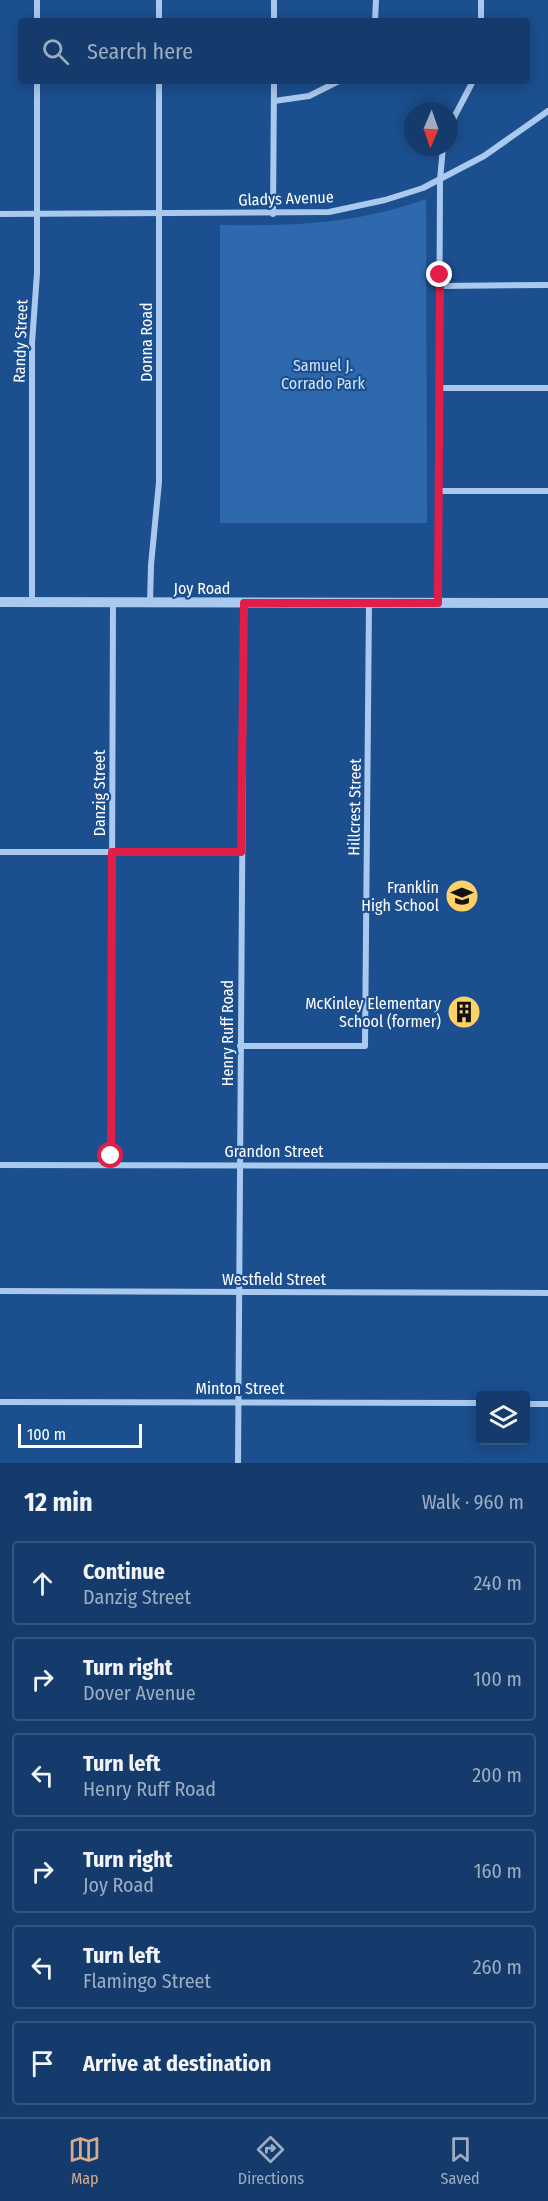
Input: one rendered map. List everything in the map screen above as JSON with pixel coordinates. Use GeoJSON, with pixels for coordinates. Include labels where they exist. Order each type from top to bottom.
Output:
{"type":"FeatureCollection","features":[{"type":"Feature","properties":{"kind":"street"},"geometry":{"type":"LineString","coordinates":[[37,0],[37,18]]}},
{"type":"Feature","properties":{"kind":"street"},"geometry":{"type":"LineString","coordinates":[[159,0],[159,18]]}},
{"type":"Feature","properties":{"kind":"street"},"geometry":{"type":"LineString","coordinates":[[274,0],[274,18]]}},
{"type":"Feature","properties":{"kind":"street"},"geometry":{"type":"LineString","coordinates":[[375,18],[376,0]]}},
{"type":"Feature","properties":{"kind":"street"},"geometry":{"type":"LineString","coordinates":[[481,0],[482,18]]}},
{"type":"Feature","properties":{"kind":"street","name":"Randy Street"},"geometry":{"type":"LineString","coordinates":[[32,602],[32,343],[37,273],[37,84]]}},
{"type":"Feature","properties":{"kind":"street","name":"Donna Road"},"geometry":{"type":"LineString","coordinates":[[150,603],[150,573],[158,511],[159,471],[159,84]]}},
{"type":"Feature","properties":{"kind":"street"},"geometry":{"type":"LineString","coordinates":[[273,214],[274,84]]}},
{"type":"Feature","properties":{"kind":"street"},"geometry":{"type":"LineString","coordinates":[[274,101],[309,96],[334,84]]}},
{"type":"Feature","properties":{"kind":"street"},"geometry":{"type":"LineString","coordinates":[[458,110],[471,84]]}},
{"type":"Feature","properties":{"kind":"street","name":"Gladys Avenue"},"geometry":{"type":"LineString","coordinates":[[0,214],[273,214],[329,212],[362,206],[423,188],[440,180],[484,156],[548,111]]}},
{"type":"Feature","properties":{"kind":"street"},"geometry":{"type":"LineString","coordinates":[[438,603],[440,180],[442,156]]}},
{"type":"Feature","properties":{"kind":"street"},"geometry":{"type":"LineString","coordinates":[[440,286],[548,285]]}},
{"type":"Feature","properties":{"kind":"street"},"geometry":{"type":"LineString","coordinates":[[440,388],[548,388]]}},
{"type":"Feature","properties":{"kind":"street"},"geometry":{"type":"LineString","coordinates":[[440,490],[548,490]]}},
{"type":"Feature","properties":{"kind":"street","name":"Joy Road"},"geometry":{"type":"LineString","coordinates":[[0,602],[548,603]]}},
{"type":"Feature","properties":{"kind":"street","name":"Danzig Street"},"geometry":{"type":"LineString","coordinates":[[111,1164],[113,603]]}},
{"type":"Feature","properties":{"kind":"street","name":"Henry Ruff Road"},"geometry":{"type":"LineString","coordinates":[[238,1463],[244,603]]}},
{"type":"Feature","properties":{"kind":"street","name":"Hillcrest Street"},"geometry":{"type":"LineString","coordinates":[[240,1046],[365,1046],[369,603]]}},
{"type":"Feature","properties":{"kind":"street"},"geometry":{"type":"LineString","coordinates":[[0,852],[241,852]]}},
{"type":"Feature","properties":{"kind":"street","name":"Grandon Street"},"geometry":{"type":"LineString","coordinates":[[0,1165],[548,1166]]}},
{"type":"Feature","properties":{"kind":"street","name":"Westfield Street"},"geometry":{"type":"LineString","coordinates":[[0,1291],[548,1293]]}},
{"type":"Feature","properties":{"kind":"street","name":"Minton Street"},"geometry":{"type":"LineString","coordinates":[[0,1402],[476,1403]]}},
{"type":"Feature","properties":{"kind":"street"},"geometry":{"type":"LineString","coordinates":[[530,1404],[548,1404]]}},
{"type":"Feature","properties":{"kind":"green space","name":"Samuel J. Corrado Park"},"geometry":{"type":"Polygon","coordinates":[[[426,199],[427,523],[220,523],[220,225],[324,222],[375,214],[426,199]]]}},
{"type":"Feature","properties":{"kind":"place","name":"Franklin High School"},"geometry":{"type":"Point","coordinates":[462,896]}},
{"type":"Feature","properties":{"kind":"place","name":"McKinley Elementary School (former)"},"geometry":{"type":"Point","coordinates":[464,1012]}},
{"type":"Feature","properties":{"kind":"route"},"geometry":{"type":"LineString","coordinates":[[111,1156],[112,852],[241,852],[244,603],[438,603],[440,275]]}}]}
